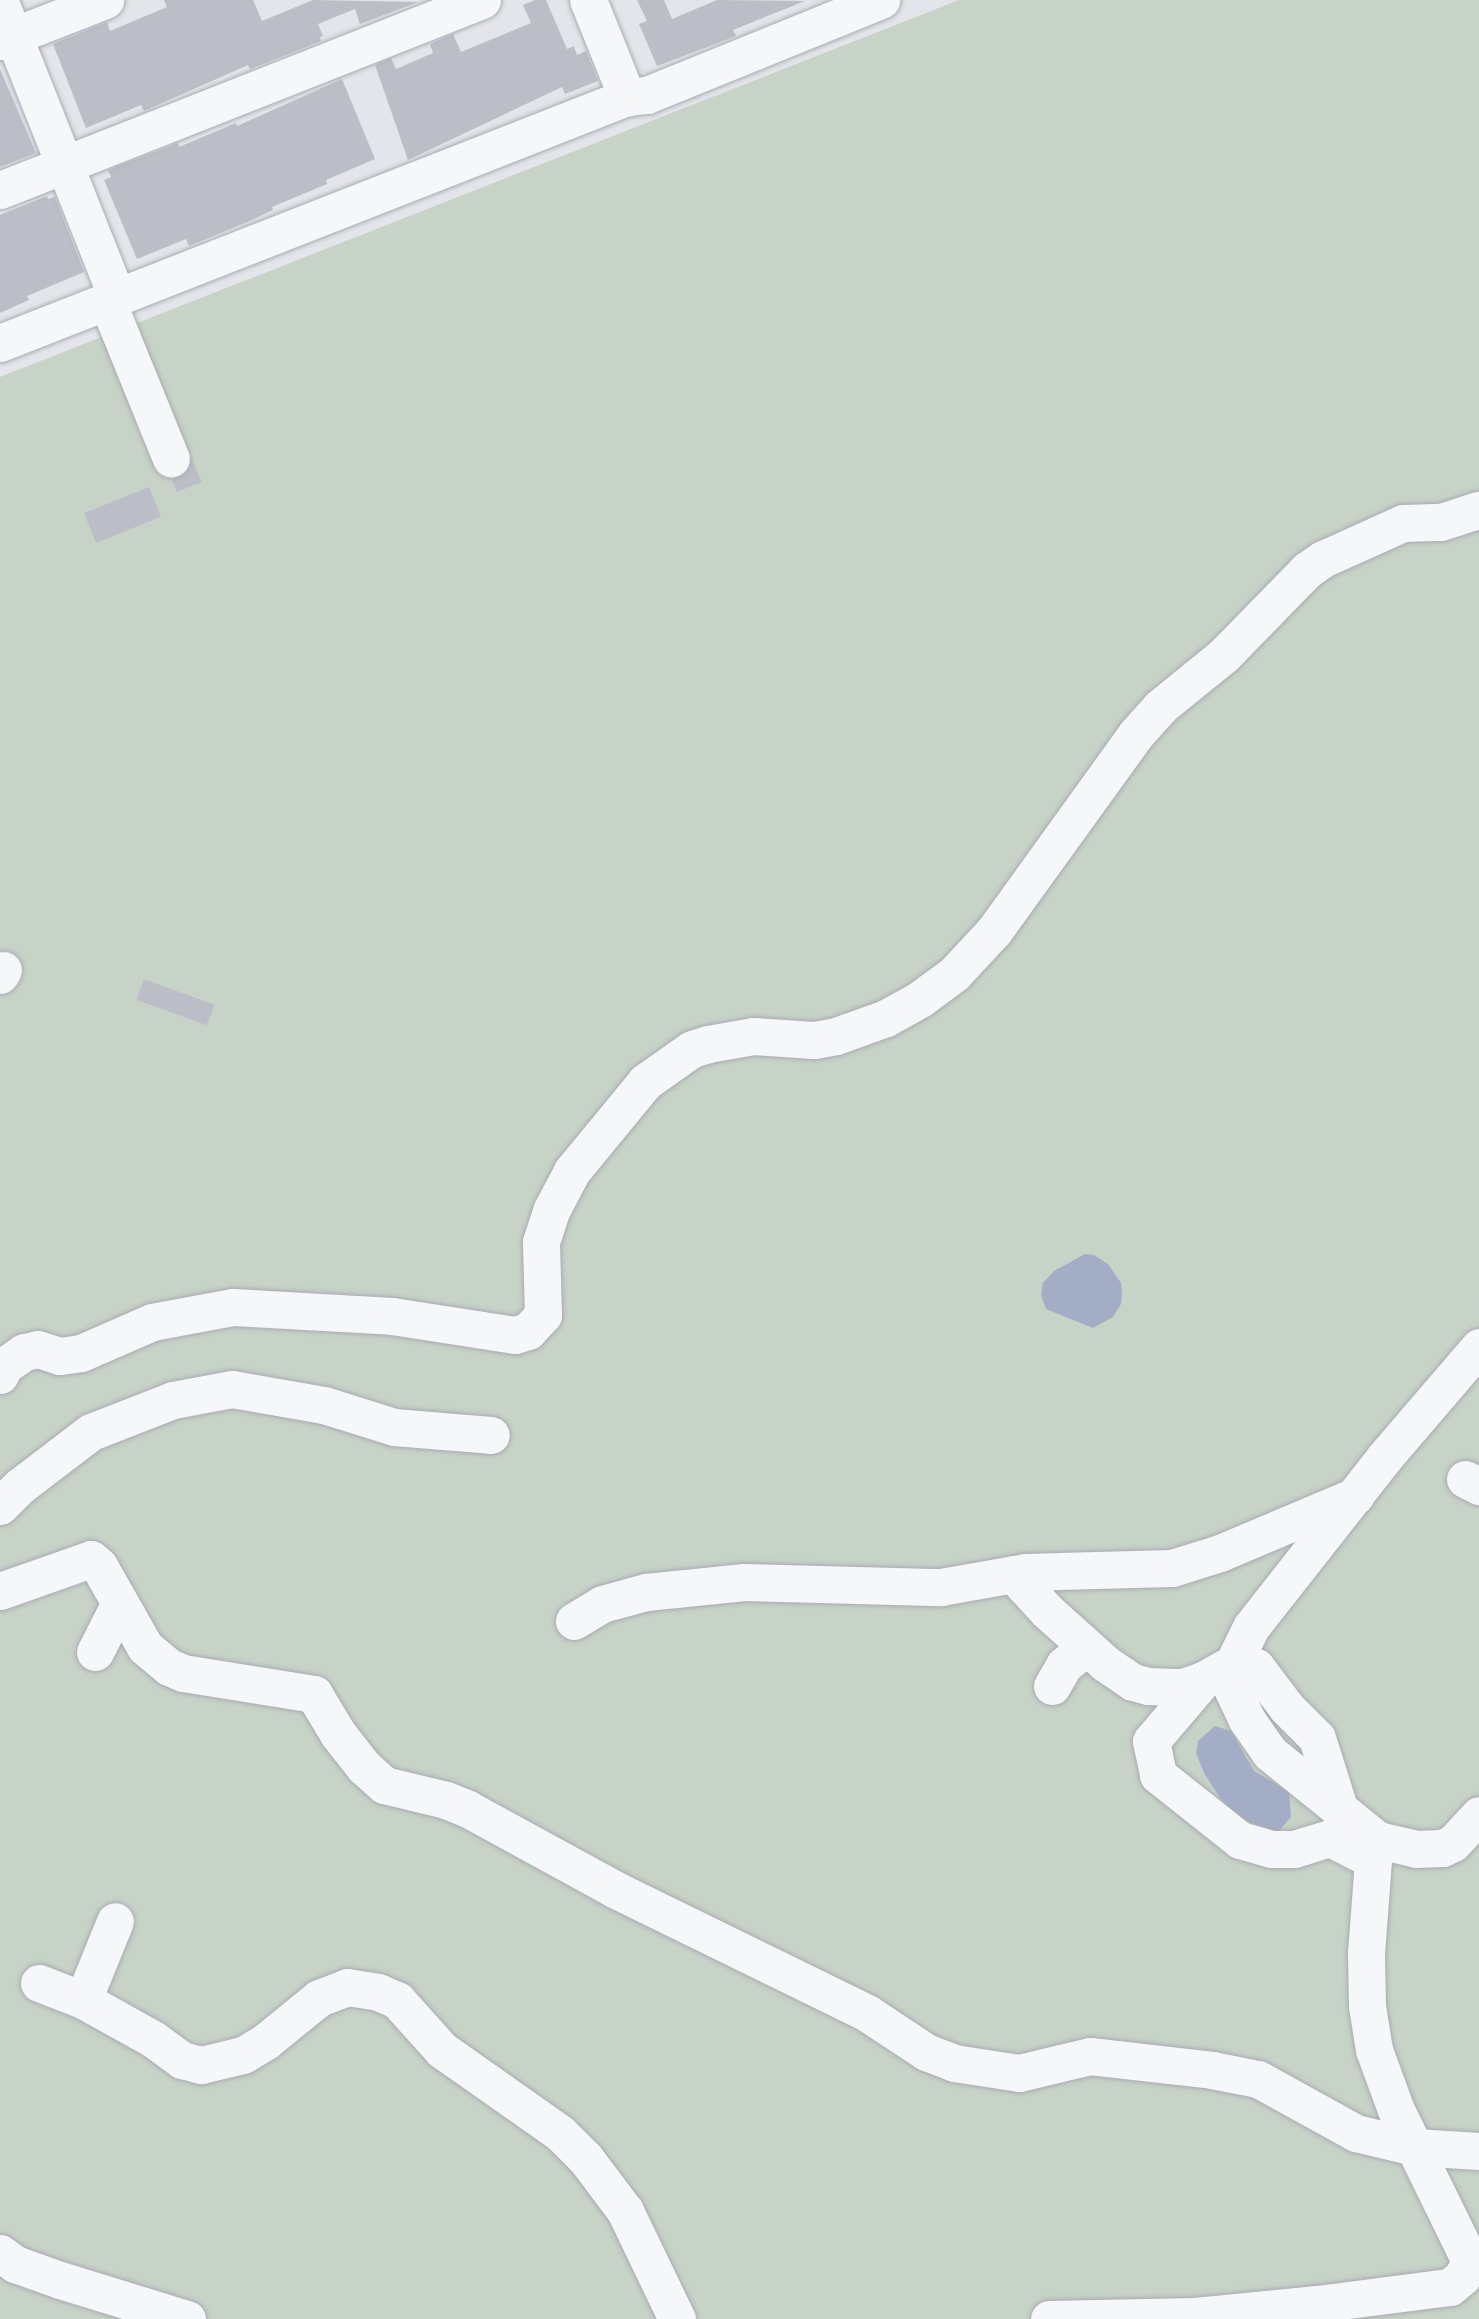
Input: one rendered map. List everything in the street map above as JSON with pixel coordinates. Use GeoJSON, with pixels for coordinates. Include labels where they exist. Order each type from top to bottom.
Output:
{"type":"FeatureCollection","features":[{"type":"Feature","properties":{"kind":"street"},"geometry":{"type":"LineString","coordinates":[[7,39],[105,0]]}},
{"type":"Feature","properties":{"kind":"street"},"geometry":{"type":"LineString","coordinates":[[0,190],[482,0]]}},
{"type":"Feature","properties":{"kind":"street"},"geometry":{"type":"LineString","coordinates":[[587,0],[627,97]]}},
{"type":"Feature","properties":{"kind":"street"},"geometry":{"type":"LineString","coordinates":[[0,343],[627,97],[647,95],[881,0]]}},
{"type":"Feature","properties":{"kind":"street"},"geometry":{"type":"LineString","coordinates":[[0,2],[7,39],[64,164],[172,458]]}},
{"type":"Feature","properties":{"kind":"street"},"geometry":{"type":"LineString","coordinates":[[1,1369],[24,1352],[38,1349],[60,1356],[80,1353],[152,1322],[233,1307],[391,1316],[515,1335],[528,1331],[544,1315],[541,1242],[552,1209],[572,1171],[645,1082],[700,1047],[753,1036],[814,1040],[836,1036],[886,1018],[920,999],[954,974],[994,931],[1136,734],[1160,707],[1224,655],[1307,570],[1323,559],[1403,523],[1441,522],[1479,510]]}},
{"type":"Feature","properties":{"kind":"street"},"geometry":{"type":"LineString","coordinates":[[1479,1347],[1355,1496],[1218,1672],[1151,1741],[1158,1775],[1240,1840],[1283,1849],[1330,1838],[1375,1850],[1442,1848],[1453,1843],[1479,1815]]}},
{"type":"Feature","properties":{"kind":"street"},"geometry":{"type":"LineString","coordinates":[[0,1506],[20,1486],[91,1432],[173,1400],[232,1389],[324,1405],[394,1427],[491,1435]]}},
{"type":"Feature","properties":{"kind":"street"},"geometry":{"type":"LineString","coordinates":[[574,1621],[602,1604],[646,1592],[744,1582],[941,1587],[1013,1574],[1172,1568],[1220,1553],[1355,1496]]}},
{"type":"Feature","properties":{"kind":"street"},"geometry":{"type":"LineString","coordinates":[[0,1591],[91,1559],[99,1566],[145,1647],[169,1667],[183,1673],[314,1694],[363,1768],[384,1785],[446,1800],[468,1810],[614,1889],[856,2007],[926,2052],[954,2063],[1019,2074],[1090,2056],[1243,2076],[1258,2079],[1356,2133],[1414,2147],[1479,2151]]}},
{"type":"Feature","properties":{"kind":"street"},"geometry":{"type":"LineString","coordinates":[[1013,1574],[1106,1664],[1140,1684],[1182,1687],[1218,1672]]}},
{"type":"Feature","properties":{"kind":"street"},"geometry":{"type":"LineString","coordinates":[[95,1652],[120,1602]]}},
{"type":"Feature","properties":{"kind":"street"},"geometry":{"type":"LineString","coordinates":[[1052,1686],[1064,1665],[1087,1647]]}},
{"type":"Feature","properties":{"kind":"street"},"geometry":{"type":"LineString","coordinates":[[1049,2319],[1195,2316],[1450,2287],[1462,2277],[1470,2261],[1396,2110],[1374,2050],[1367,2006],[1366,1953],[1375,1850],[1314,1786],[1270,1753],[1247,1720],[1228,1680],[1218,1672]]}},
{"type":"Feature","properties":{"kind":"street"},"geometry":{"type":"LineString","coordinates":[[83,2000],[115,1921]]}},
{"type":"Feature","properties":{"kind":"street"},"geometry":{"type":"LineString","coordinates":[[39,1983],[83,2000],[153,2039],[182,2060],[201,2065],[243,2055],[266,2041],[319,1998],[347,1987],[378,1992],[397,2000],[442,2050],[559,2133],[586,2159],[625,2210],[677,2319]]}},
{"type":"Feature","properties":{"kind":"street"},"geometry":{"type":"LineString","coordinates":[[0,2253],[15,2264],[60,2280],[187,2319]]}},
{"type":"Feature","properties":{"kind":"green space"},"geometry":{"type":"Polygon","coordinates":[[[959,0],[1479,0],[1479,2319],[0,2319],[0,377],[959,0]]]}},
{"type":"Feature","properties":{"kind":"water"},"geometry":{"type":"Polygon","coordinates":[[[1085,1254],[1094,1255],[1108,1264],[1121,1283],[1121,1304],[1113,1317],[1093,1328],[1046,1309],[1041,1295],[1043,1283],[1054,1271],[1085,1254]]]}},
{"type":"Feature","properties":{"kind":"water"},"geometry":{"type":"Polygon","coordinates":[[[1215,1726],[1231,1731],[1254,1771],[1289,1792],[1291,1817],[1278,1832],[1241,1819],[1220,1798],[1204,1773],[1196,1753],[1198,1741],[1215,1726]]]}},
{"type":"Feature","properties":{"kind":"building"},"geometry":{"type":"Polygon","coordinates":[[[164,0],[253,0],[262,21],[313,0],[418,2],[360,24],[355,9],[318,24],[323,36],[320,37],[321,41],[250,69],[248,65],[144,111],[141,105],[86,128],[53,44],[107,22],[110,31],[167,7],[164,0]]]}},
{"type":"Feature","properties":{"kind":"building"},"geometry":{"type":"Polygon","coordinates":[[[535,0],[546,0],[567,49],[574,46],[577,55],[586,51],[598,81],[565,94],[562,87],[408,160],[375,65],[391,58],[396,69],[433,53],[430,44],[453,34],[461,52],[531,23],[523,5],[535,0]]]}},
{"type":"Feature","properties":{"kind":"building"},"geometry":{"type":"Polygon","coordinates":[[[637,0],[664,0],[672,19],[717,0],[805,1],[733,30],[736,36],[657,66],[639,24],[647,21],[637,0]]]}},
{"type":"Feature","properties":{"kind":"building"},"geometry":{"type":"Polygon","coordinates":[[[0,69],[36,153],[0,167],[0,69]]]}},
{"type":"Feature","properties":{"kind":"building"},"geometry":{"type":"Polygon","coordinates":[[[342,79],[375,159],[326,180],[327,184],[272,207],[273,210],[252,220],[189,246],[186,239],[137,259],[104,180],[111,177],[108,170],[178,143],[179,147],[236,123],[237,126],[342,79]]]}},
{"type":"Feature","properties":{"kind":"building"},"geometry":{"type":"Polygon","coordinates":[[[47,196],[48,199],[55,197],[84,272],[27,296],[29,300],[0,313],[0,215],[47,196]]]}},
{"type":"Feature","properties":{"kind":"building"},"geometry":{"type":"Polygon","coordinates":[[[191,458],[202,482],[177,492],[172,479],[187,472],[191,458]]]}},
{"type":"Feature","properties":{"kind":"building"},"geometry":{"type":"Polygon","coordinates":[[[149,487],[161,517],[96,543],[84,513],[149,487]]]}},
{"type":"Feature","properties":{"kind":"building"},"geometry":{"type":"Polygon","coordinates":[[[144,979],[214,1005],[207,1025],[136,1000],[144,979]]]}}]}
